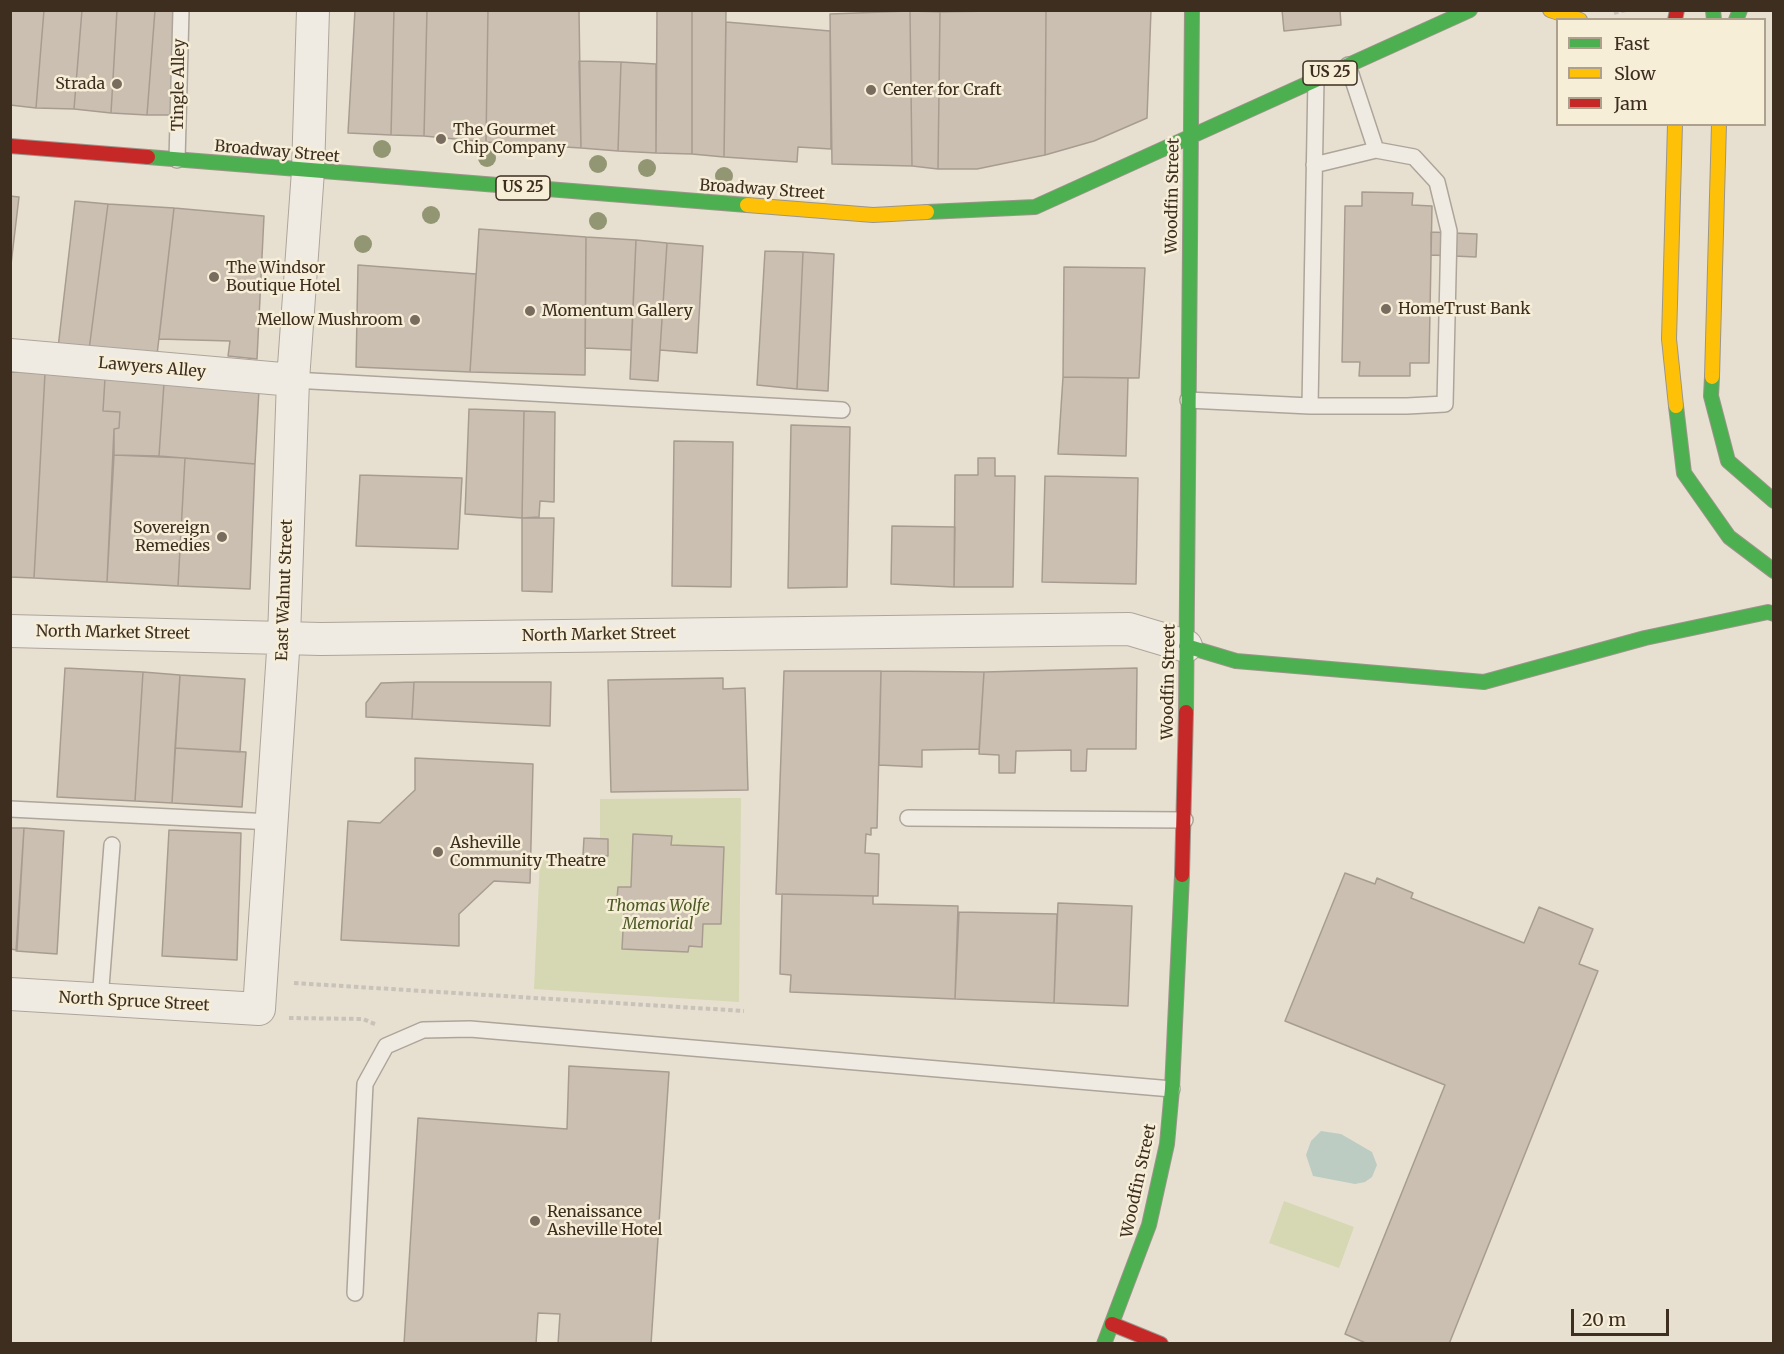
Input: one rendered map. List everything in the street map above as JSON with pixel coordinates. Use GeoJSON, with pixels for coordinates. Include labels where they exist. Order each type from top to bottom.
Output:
{"type":"FeatureCollection","features":[{"type":"Feature","properties":{"kind":"main road","name":"Woodfin Street"},"geometry":{"type":"LineString","coordinates":[[1104,1344],[1149,1225],[1167,1144],[1172,1089],[1185,820],[1192,10]]}},
{"type":"Feature","properties":{"kind":"main road","name":"Broadway Street"},"geometry":{"type":"LineString","coordinates":[[10,146],[880,215],[1035,207],[1470,10]]}},
{"type":"Feature","properties":{"kind":"main road"},"geometry":{"type":"LineString","coordinates":[[1550,10],[1574,18]]}},
{"type":"Feature","properties":{"kind":"main road"},"geometry":{"type":"LineString","coordinates":[[1719,126],[1711,396],[1728,461],[1773,501]]}},
{"type":"Feature","properties":{"kind":"main road"},"geometry":{"type":"LineString","coordinates":[[1674,127],[1669,339],[1684,473],[1729,537],[1773,571]]}},
{"type":"Feature","properties":{"kind":"main road"},"geometry":{"type":"LineString","coordinates":[[1186,646],[1236,661],[1484,682],[1646,638],[1768,612],[1773,614]]}},
{"type":"Feature","properties":{"kind":"main road"},"geometry":{"type":"LineString","coordinates":[[1112,1324],[1161,1344]]}},
{"type":"Feature","properties":{"kind":"street","name":"East Walnut Street"},"geometry":{"type":"LineString","coordinates":[[258,1010],[284,637],[293,380],[308,171],[313,10]]}},
{"type":"Feature","properties":{"kind":"street","name":"Lawyers Alley"},"geometry":{"type":"LineString","coordinates":[[10,355],[293,380]]}},
{"type":"Feature","properties":{"kind":"street","name":"North Market Street"},"geometry":{"type":"LineString","coordinates":[[10,631],[321,639],[1129,629],[1186,646]]}},
{"type":"Feature","properties":{"kind":"street","name":"North Spruce Street"},"geometry":{"type":"LineString","coordinates":[[10,994],[258,1010]]}},
{"type":"Feature","properties":{"kind":"lane","name":"Tingle Alley"},"geometry":{"type":"LineString","coordinates":[[177,160],[180,10]]}},
{"type":"Feature","properties":{"kind":"lane"},"geometry":{"type":"LineString","coordinates":[[1348,65],[1376,150]]}},
{"type":"Feature","properties":{"kind":"lane"},"geometry":{"type":"LineString","coordinates":[[1310,406],[1316,79]]}},
{"type":"Feature","properties":{"kind":"lane"},"geometry":{"type":"LineString","coordinates":[[1188,400],[1310,406],[1445,404],[1449,231],[1437,182],[1414,157],[1376,150],[1314,165]]}},
{"type":"Feature","properties":{"kind":"lane"},"geometry":{"type":"LineString","coordinates":[[293,380],[842,410]]}},
{"type":"Feature","properties":{"kind":"lane"},"geometry":{"type":"LineString","coordinates":[[10,809],[272,822]]}},
{"type":"Feature","properties":{"kind":"lane"},"geometry":{"type":"LineString","coordinates":[[908,818],[1185,820]]}},
{"type":"Feature","properties":{"kind":"lane"},"geometry":{"type":"LineString","coordinates":[[100,1000],[112,845]]}},
{"type":"Feature","properties":{"kind":"lane"},"geometry":{"type":"LineString","coordinates":[[355,1293],[365,1084],[386,1046],[423,1030],[470,1029],[1172,1089]]}},
{"type":"Feature","properties":{"kind":"path"},"geometry":{"type":"LineString","coordinates":[[1614,13],[1626,10]]}},
{"type":"Feature","properties":{"kind":"path"},"geometry":{"type":"LineString","coordinates":[[290,982],[744,1011]]}},
{"type":"Feature","properties":{"kind":"path"},"geometry":{"type":"LineString","coordinates":[[258,1010],[268,1017],[363,1019],[384,1028],[386,1046]]}},
{"type":"Feature","properties":{"kind":"green space","name":"Thomas Wolfe Memorial"},"geometry":{"type":"Polygon","coordinates":[[[741,798],[739,1002],[534,989],[540,858],[600,858],[600,799],[741,798]]]}},
{"type":"Feature","properties":{"kind":"green space"},"geometry":{"type":"Polygon","coordinates":[[[1284,1201],[1354,1227],[1339,1268],[1269,1243],[1284,1201]]]}},
{"type":"Feature","properties":{"kind":"shaded area"},"geometry":{"type":"Polygon","coordinates":[[[1321,1131],[1341,1134],[1372,1152],[1377,1165],[1372,1177],[1365,1182],[1355,1184],[1313,1176],[1306,1155],[1311,1141],[1321,1131]]]}},
{"type":"Feature","properties":{"kind":"building"},"geometry":{"type":"Polygon","coordinates":[[[10,10],[44,10],[36,108],[10,105],[10,10]]]}},
{"type":"Feature","properties":{"kind":"building"},"geometry":{"type":"Polygon","coordinates":[[[44,10],[82,10],[74,109],[36,108],[44,10]]]}},
{"type":"Feature","properties":{"kind":"building"},"geometry":{"type":"Polygon","coordinates":[[[82,10],[117,10],[111,113],[74,109],[82,10]]]}},
{"type":"Feature","properties":{"kind":"building"},"geometry":{"type":"Polygon","coordinates":[[[117,10],[155,10],[147,115],[111,113],[117,10]]]}},
{"type":"Feature","properties":{"kind":"building"},"geometry":{"type":"Polygon","coordinates":[[[155,10],[174,10],[173,115],[147,115],[155,10]]]}},
{"type":"Feature","properties":{"kind":"building"},"geometry":{"type":"Polygon","coordinates":[[[355,10],[394,10],[391,135],[348,133],[355,10]]]}},
{"type":"Feature","properties":{"kind":"building"},"geometry":{"type":"Polygon","coordinates":[[[394,10],[427,10],[424,136],[391,135],[394,10]]]}},
{"type":"Feature","properties":{"kind":"building"},"geometry":{"type":"Polygon","coordinates":[[[427,10],[488,10],[486,142],[424,136],[427,10]]]}},
{"type":"Feature","properties":{"kind":"building"},"geometry":{"type":"Polygon","coordinates":[[[488,10],[579,10],[581,148],[486,142],[488,10]]]}},
{"type":"Feature","properties":{"kind":"building"},"geometry":{"type":"Polygon","coordinates":[[[657,10],[692,10],[692,154],[656,153],[657,10]]]}},
{"type":"Feature","properties":{"kind":"building"},"geometry":{"type":"Polygon","coordinates":[[[692,10],[726,10],[724,157],[692,154],[692,10]]]}},
{"type":"Feature","properties":{"kind":"building"},"geometry":{"type":"Polygon","coordinates":[[[1046,10],[1045,155],[977,169],[938,169],[940,12],[1046,10]]]}},
{"type":"Feature","properties":{"kind":"building"},"geometry":{"type":"Polygon","coordinates":[[[1046,10],[1151,10],[1147,118],[1094,141],[1045,155],[1046,10]]]}},
{"type":"Feature","properties":{"kind":"building"},"geometry":{"type":"Polygon","coordinates":[[[1282,10],[1340,10],[1341,25],[1284,31],[1282,10]]]}},
{"type":"Feature","properties":{"kind":"building","name":"Center for Craft"},"geometry":{"type":"Polygon","coordinates":[[[910,11],[912,166],[832,164],[830,14],[910,11]]]}},
{"type":"Feature","properties":{"kind":"building"},"geometry":{"type":"Polygon","coordinates":[[[910,11],[940,12],[938,169],[912,166],[910,11]]]}},
{"type":"Feature","properties":{"kind":"building"},"geometry":{"type":"Polygon","coordinates":[[[726,22],[830,31],[831,149],[798,147],[797,162],[724,157],[726,22]]]}},
{"type":"Feature","properties":{"kind":"building"},"geometry":{"type":"Polygon","coordinates":[[[579,61],[621,62],[618,151],[581,148],[579,61]]]}},
{"type":"Feature","properties":{"kind":"building"},"geometry":{"type":"Polygon","coordinates":[[[621,62],[656,64],[656,153],[618,151],[621,62]]]}},
{"type":"Feature","properties":{"kind":"building","name":"HomeTrust Bank"},"geometry":{"type":"Polygon","coordinates":[[[1362,192],[1413,193],[1412,205],[1432,206],[1429,363],[1410,363],[1410,376],[1359,376],[1360,362],[1342,362],[1345,206],[1362,206],[1362,192]]]}},
{"type":"Feature","properties":{"kind":"building"},"geometry":{"type":"Polygon","coordinates":[[[10,196],[19,197],[10,273],[10,196]]]}},
{"type":"Feature","properties":{"kind":"building"},"geometry":{"type":"Polygon","coordinates":[[[75,201],[108,204],[89,350],[58,348],[75,201]]]}},
{"type":"Feature","properties":{"kind":"building"},"geometry":{"type":"Polygon","coordinates":[[[108,204],[174,208],[157,355],[89,350],[108,204]]]}},
{"type":"Feature","properties":{"kind":"building","name":"The Windsor Boutique Hotel"},"geometry":{"type":"Polygon","coordinates":[[[174,208],[264,216],[257,359],[228,356],[230,341],[159,339],[174,208]]]}},
{"type":"Feature","properties":{"kind":"building","name":"Momentum Gallery"},"geometry":{"type":"Polygon","coordinates":[[[479,229],[586,237],[585,375],[470,372],[479,229]]]}},
{"type":"Feature","properties":{"kind":"building"},"geometry":{"type":"Polygon","coordinates":[[[1431,232],[1477,234],[1476,257],[1431,255],[1431,232]]]}},
{"type":"Feature","properties":{"kind":"building"},"geometry":{"type":"Polygon","coordinates":[[[586,237],[636,240],[631,350],[585,348],[586,237]]]}},
{"type":"Feature","properties":{"kind":"building"},"geometry":{"type":"Polygon","coordinates":[[[636,240],[667,243],[658,381],[630,379],[636,240]]]}},
{"type":"Feature","properties":{"kind":"building"},"geometry":{"type":"Polygon","coordinates":[[[667,243],[703,246],[697,353],[660,350],[667,243]]]}},
{"type":"Feature","properties":{"kind":"building"},"geometry":{"type":"Polygon","coordinates":[[[765,251],[803,252],[797,389],[757,385],[765,251]]]}},
{"type":"Feature","properties":{"kind":"building"},"geometry":{"type":"Polygon","coordinates":[[[803,252],[834,254],[828,391],[797,389],[803,252]]]}},
{"type":"Feature","properties":{"kind":"building","name":"Mellow Mushroom"},"geometry":{"type":"Polygon","coordinates":[[[358,265],[476,274],[470,372],[356,367],[358,265]]]}},
{"type":"Feature","properties":{"kind":"building"},"geometry":{"type":"Polygon","coordinates":[[[1064,267],[1145,268],[1139,378],[1063,377],[1064,267]]]}},
{"type":"Feature","properties":{"kind":"building"},"geometry":{"type":"Polygon","coordinates":[[[10,372],[45,373],[34,578],[10,577],[10,372]]]}},
{"type":"Feature","properties":{"kind":"building"},"geometry":{"type":"Polygon","coordinates":[[[45,373],[105,378],[103,411],[120,412],[119,428],[114,429],[107,582],[34,578],[45,373]]]}},
{"type":"Feature","properties":{"kind":"building"},"geometry":{"type":"Polygon","coordinates":[[[1063,377],[1128,378],[1126,456],[1058,454],[1063,377]]]}},
{"type":"Feature","properties":{"kind":"building"},"geometry":{"type":"Polygon","coordinates":[[[105,378],[164,383],[159,456],[114,455],[114,429],[119,428],[120,412],[103,411],[105,378]]]}},
{"type":"Feature","properties":{"kind":"building"},"geometry":{"type":"Polygon","coordinates":[[[164,383],[259,389],[255,464],[159,456],[164,383]]]}},
{"type":"Feature","properties":{"kind":"building"},"geometry":{"type":"Polygon","coordinates":[[[469,409],[524,411],[522,518],[465,514],[469,409]]]}},
{"type":"Feature","properties":{"kind":"building"},"geometry":{"type":"Polygon","coordinates":[[[524,411],[555,412],[554,502],[540,501],[539,517],[522,518],[524,411]]]}},
{"type":"Feature","properties":{"kind":"building"},"geometry":{"type":"Polygon","coordinates":[[[791,425],[850,427],[847,587],[788,588],[791,425]]]}},
{"type":"Feature","properties":{"kind":"building"},"geometry":{"type":"Polygon","coordinates":[[[674,441],[733,442],[731,587],[672,586],[674,441]]]}},
{"type":"Feature","properties":{"kind":"building"},"geometry":{"type":"Polygon","coordinates":[[[114,455],[185,458],[178,586],[107,582],[114,455]]]}},
{"type":"Feature","properties":{"kind":"building"},"geometry":{"type":"Polygon","coordinates":[[[185,458],[255,464],[250,589],[178,586],[185,458]]]}},
{"type":"Feature","properties":{"kind":"building"},"geometry":{"type":"Polygon","coordinates":[[[978,458],[995,458],[995,476],[1015,476],[1013,587],[954,587],[955,475],[978,475],[978,458]]]}},
{"type":"Feature","properties":{"kind":"building"},"geometry":{"type":"Polygon","coordinates":[[[360,475],[462,478],[458,549],[356,546],[360,475]]]}},
{"type":"Feature","properties":{"kind":"building"},"geometry":{"type":"Polygon","coordinates":[[[1045,476],[1138,478],[1136,584],[1042,582],[1045,476]]]}},
{"type":"Feature","properties":{"kind":"building"},"geometry":{"type":"Polygon","coordinates":[[[522,518],[554,518],[552,592],[522,591],[522,518]]]}},
{"type":"Feature","properties":{"kind":"building"},"geometry":{"type":"Polygon","coordinates":[[[892,526],[955,527],[954,587],[891,584],[892,526]]]}},
{"type":"Feature","properties":{"kind":"building"},"geometry":{"type":"Polygon","coordinates":[[[65,668],[143,672],[135,801],[57,797],[65,668]]]}},
{"type":"Feature","properties":{"kind":"building"},"geometry":{"type":"Polygon","coordinates":[[[1137,668],[1136,749],[1087,749],[1086,771],[1071,771],[1071,750],[1016,751],[1015,773],[999,773],[999,755],[979,754],[984,672],[1137,668]]]}},
{"type":"Feature","properties":{"kind":"building"},"geometry":{"type":"Polygon","coordinates":[[[784,671],[881,671],[877,828],[871,828],[871,835],[866,834],[865,853],[879,854],[878,896],[776,894],[784,671]]]}},
{"type":"Feature","properties":{"kind":"building"},"geometry":{"type":"Polygon","coordinates":[[[881,671],[984,672],[979,749],[922,750],[922,767],[879,765],[881,671]]]}},
{"type":"Feature","properties":{"kind":"building"},"geometry":{"type":"Polygon","coordinates":[[[143,672],[180,675],[172,803],[135,801],[143,672]]]}},
{"type":"Feature","properties":{"kind":"building"},"geometry":{"type":"Polygon","coordinates":[[[180,675],[245,679],[240,752],[175,748],[180,675]]]}},
{"type":"Feature","properties":{"kind":"building"},"geometry":{"type":"Polygon","coordinates":[[[723,678],[723,689],[745,688],[748,790],[611,792],[608,680],[723,678]]]}},
{"type":"Feature","properties":{"kind":"building"},"geometry":{"type":"Polygon","coordinates":[[[414,682],[551,682],[550,726],[412,719],[414,682]]]}},
{"type":"Feature","properties":{"kind":"building"},"geometry":{"type":"Polygon","coordinates":[[[414,682],[412,719],[366,717],[366,703],[381,683],[414,682]]]}},
{"type":"Feature","properties":{"kind":"building"},"geometry":{"type":"Polygon","coordinates":[[[175,748],[246,752],[242,807],[172,803],[175,748]]]}},
{"type":"Feature","properties":{"kind":"building","name":"Asheville Community Theatre"},"geometry":{"type":"Polygon","coordinates":[[[415,758],[533,764],[530,883],[494,881],[459,914],[459,946],[341,940],[348,821],[380,823],[415,790],[415,758]]]}},
{"type":"Feature","properties":{"kind":"building"},"geometry":{"type":"Polygon","coordinates":[[[10,828],[24,828],[17,950],[10,949],[10,828]]]}},
{"type":"Feature","properties":{"kind":"building"},"geometry":{"type":"Polygon","coordinates":[[[24,828],[64,831],[57,954],[16,951],[24,828]]]}},
{"type":"Feature","properties":{"kind":"building"},"geometry":{"type":"Polygon","coordinates":[[[169,830],[241,833],[237,960],[162,956],[169,830]]]}},
{"type":"Feature","properties":{"kind":"building"},"geometry":{"type":"Polygon","coordinates":[[[633,834],[672,836],[671,845],[724,847],[721,924],[703,924],[702,947],[689,946],[688,952],[622,949],[624,912],[616,911],[618,887],[631,887],[633,834]]]}},
{"type":"Feature","properties":{"kind":"building"},"geometry":{"type":"Polygon","coordinates":[[[584,838],[608,839],[608,856],[583,855],[584,838]]]}},
{"type":"Feature","properties":{"kind":"building"},"geometry":{"type":"Polygon","coordinates":[[[1345,873],[1375,884],[1377,878],[1413,893],[1411,898],[1524,943],[1539,907],[1593,929],[1579,964],[1598,971],[1449,1344],[1368,1344],[1345,1334],[1445,1085],[1285,1021],[1345,873]]]}},
{"type":"Feature","properties":{"kind":"building"},"geometry":{"type":"Polygon","coordinates":[[[782,894],[873,896],[873,904],[958,906],[955,999],[790,992],[791,975],[780,974],[782,894]]]}},
{"type":"Feature","properties":{"kind":"building"},"geometry":{"type":"Polygon","coordinates":[[[1058,903],[1132,906],[1128,1006],[1054,1003],[1058,903]]]}},
{"type":"Feature","properties":{"kind":"building"},"geometry":{"type":"Polygon","coordinates":[[[959,912],[1057,914],[1054,1003],[955,999],[959,912]]]}},
{"type":"Feature","properties":{"kind":"building","name":"Renaissance Asheville Hotel"},"geometry":{"type":"Polygon","coordinates":[[[569,1066],[669,1072],[651,1344],[558,1344],[560,1314],[538,1313],[536,1344],[404,1344],[418,1118],[567,1129],[569,1066]]]}},
{"type":"Feature","properties":{"kind":"traffic: fast"},"geometry":{"type":"LineString","coordinates":[[1186,712],[1192,10]]}},
{"type":"Feature","properties":{"kind":"traffic: fast"},"geometry":{"type":"LineString","coordinates":[[927,212],[1035,207],[1470,10]]}},
{"type":"Feature","properties":{"kind":"traffic: fast"},"geometry":{"type":"LineString","coordinates":[[1713,10],[1714,18]]}},
{"type":"Feature","properties":{"kind":"traffic: fast"},"geometry":{"type":"LineString","coordinates":[[1737,18],[1740,10]]}},
{"type":"Feature","properties":{"kind":"traffic: fast"},"geometry":{"type":"LineString","coordinates":[[148,157],[747,205]]}},
{"type":"Feature","properties":{"kind":"traffic: fast"},"geometry":{"type":"LineString","coordinates":[[1712,377],[1711,396],[1728,461],[1774,501]]}},
{"type":"Feature","properties":{"kind":"traffic: fast"},"geometry":{"type":"LineString","coordinates":[[1676,406],[1684,473],[1729,537],[1774,571]]}},
{"type":"Feature","properties":{"kind":"traffic: fast"},"geometry":{"type":"LineString","coordinates":[[1186,646],[1236,661],[1484,682],[1645,638],[1768,612],[1774,614]]}},
{"type":"Feature","properties":{"kind":"traffic: fast"},"geometry":{"type":"LineString","coordinates":[[1104,1344],[1149,1225],[1167,1144],[1172,1089],[1182,875]]}},
{"type":"Feature","properties":{"kind":"traffic: slow"},"geometry":{"type":"LineString","coordinates":[[1550,10],[1574,18]]}},
{"type":"Feature","properties":{"kind":"traffic: slow"},"geometry":{"type":"LineString","coordinates":[[1675,126],[1669,339],[1676,406]]}},
{"type":"Feature","properties":{"kind":"traffic: slow"},"geometry":{"type":"LineString","coordinates":[[1712,377],[1719,126]]}},
{"type":"Feature","properties":{"kind":"traffic: slow"},"geometry":{"type":"LineString","coordinates":[[747,205],[873,215],[927,212]]}},
{"type":"Feature","properties":{"kind":"traffic: jam"},"geometry":{"type":"LineString","coordinates":[[1675,18],[1677,10]]}},
{"type":"Feature","properties":{"kind":"traffic: jam"},"geometry":{"type":"LineString","coordinates":[[10,146],[148,157]]}},
{"type":"Feature","properties":{"kind":"traffic: jam"},"geometry":{"type":"LineString","coordinates":[[1182,875],[1186,712]]}},
{"type":"Feature","properties":{"kind":"traffic: jam"},"geometry":{"type":"LineString","coordinates":[[1112,1324],[1161,1344]]}},
{"type":"Feature","properties":{"kind":"place","name":"Strada"},"geometry":{"type":"Point","coordinates":[117,84]}},
{"type":"Feature","properties":{"kind":"place","name":"Center for Craft"},"geometry":{"type":"Point","coordinates":[871,90]}},
{"type":"Feature","properties":{"kind":"place","name":"The Gourmet Chip Company"},"geometry":{"type":"Point","coordinates":[441,139]}},
{"type":"Feature","properties":{"kind":"place","name":"The Windsor Boutique Hotel"},"geometry":{"type":"Point","coordinates":[214,277]}},
{"type":"Feature","properties":{"kind":"place","name":"HomeTrust Bank"},"geometry":{"type":"Point","coordinates":[1386,309]}},
{"type":"Feature","properties":{"kind":"place","name":"Momentum Gallery"},"geometry":{"type":"Point","coordinates":[530,311]}},
{"type":"Feature","properties":{"kind":"place","name":"Mellow Mushroom"},"geometry":{"type":"Point","coordinates":[415,320]}},
{"type":"Feature","properties":{"kind":"place","name":"Sovereign Remedies"},"geometry":{"type":"Point","coordinates":[222,537]}},
{"type":"Feature","properties":{"kind":"place","name":"Asheville Community Theatre"},"geometry":{"type":"Point","coordinates":[438,852]}},
{"type":"Feature","properties":{"kind":"place","name":"Renaissance Asheville Hotel"},"geometry":{"type":"Point","coordinates":[535,1221]}}]}
